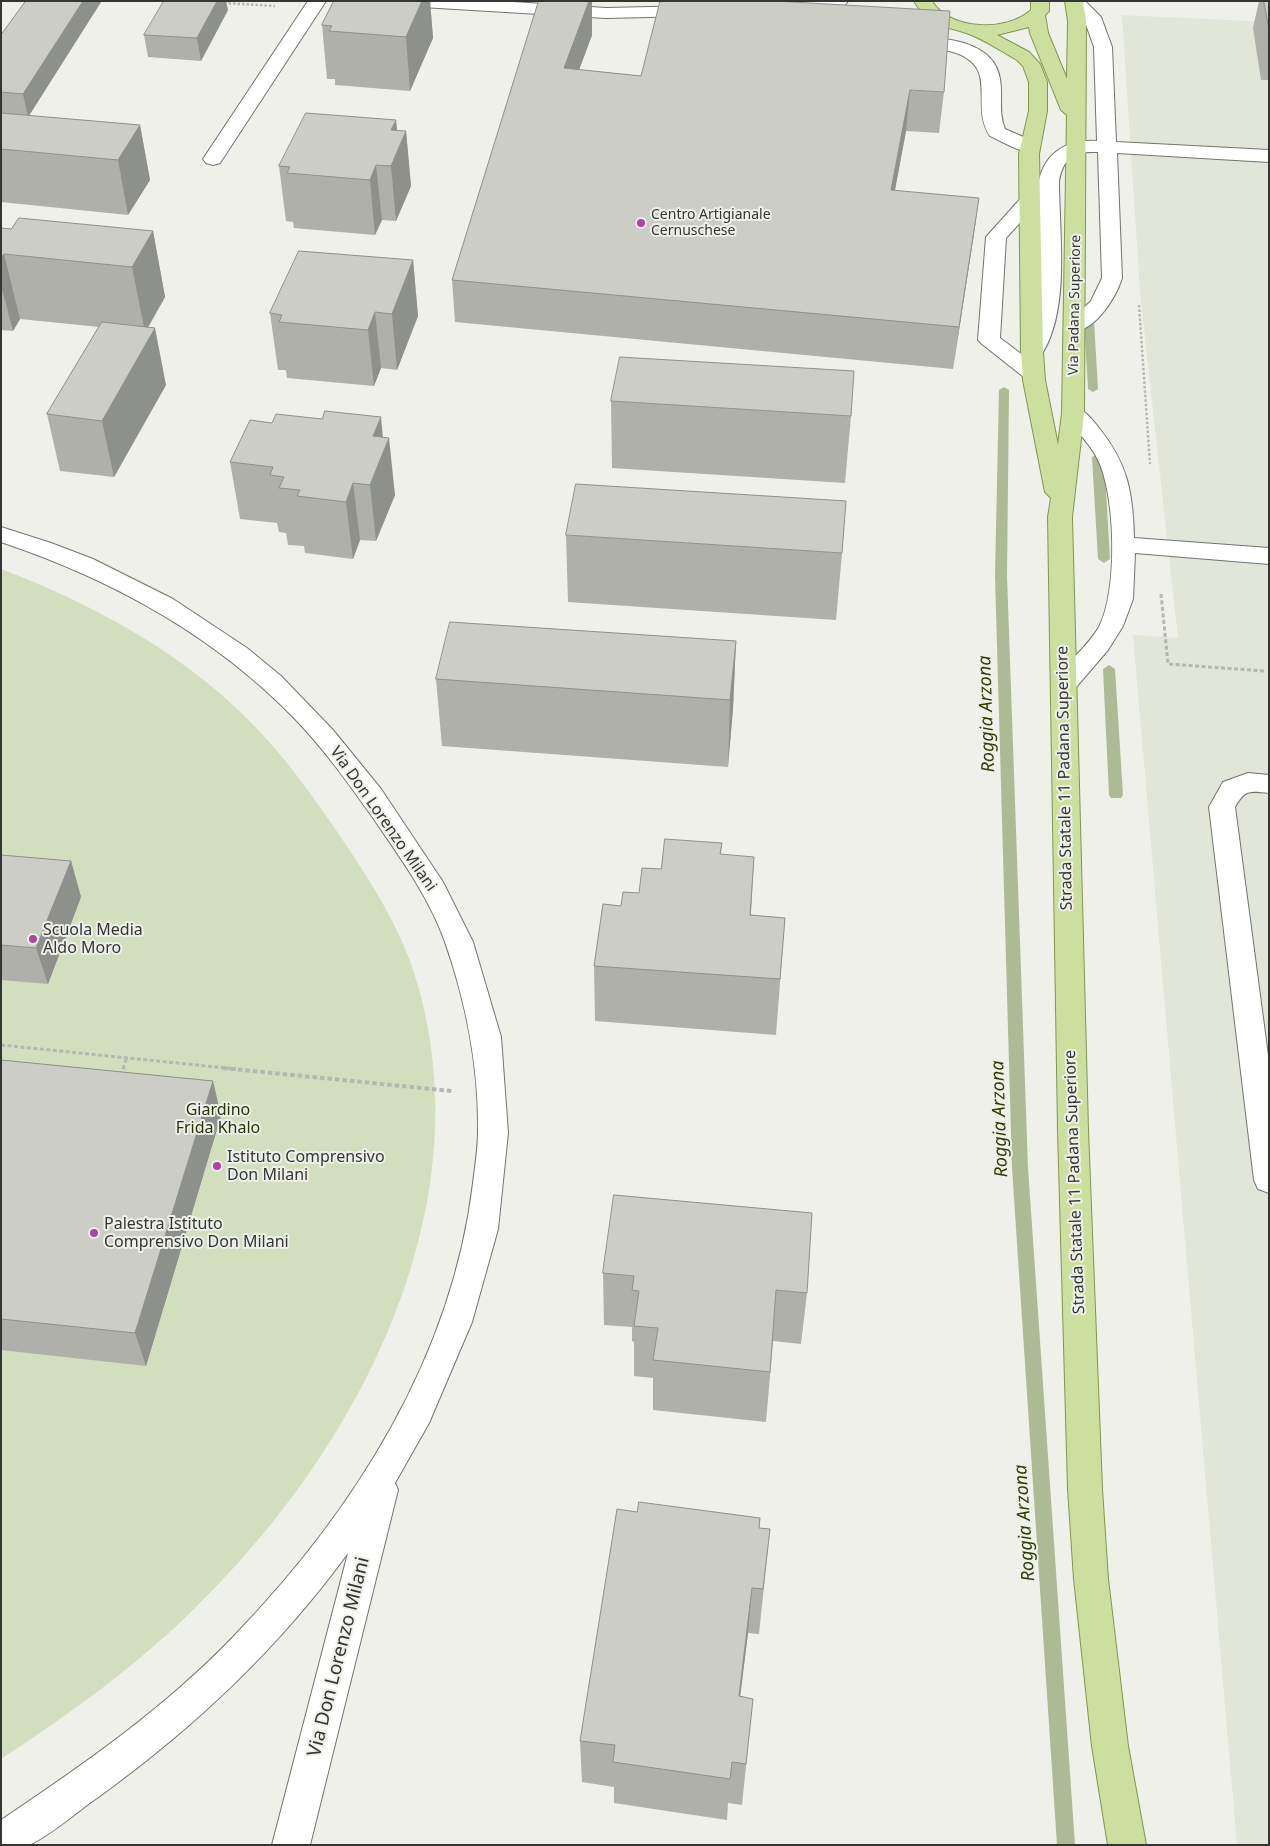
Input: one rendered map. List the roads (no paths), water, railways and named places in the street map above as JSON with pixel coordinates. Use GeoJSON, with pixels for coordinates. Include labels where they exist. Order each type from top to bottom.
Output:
{"type":"FeatureCollection","features":[{"type":"Feature","properties":{"kind":"main road"},"geometry":{"type":"LineString","coordinates":[[923,1],[925,7],[936,18],[953,25],[973,29],[992,30],[1022,24],[1039,8]]}},
{"type":"Feature","properties":{"kind":"main road"},"geometry":{"type":"LineString","coordinates":[[1075,1],[1076,147]]}},
{"type":"Feature","properties":{"kind":"main road"},"geometry":{"type":"LineString","coordinates":[[1039,8],[1039,34],[1050,57],[1076,125]]}},
{"type":"Feature","properties":{"kind":"main road"},"geometry":{"type":"LineString","coordinates":[[973,29],[1018,52],[1028,60],[1038,82],[1038,112],[1030,147],[1029,201],[1032,362],[1060,517]]}},
{"type":"Feature","properties":{"kind":"main road","name":"Via Padana Superiore"},"geometry":{"type":"LineString","coordinates":[[1060,517],[1074,413],[1076,147]]}},
{"type":"Feature","properties":{"kind":"main road","name":"Strada Statale 11 Padana Superiore"},"geometry":{"type":"LineString","coordinates":[[1060,517],[1073,1130],[1085,1489],[1097,1645],[1110,1746],[1126,1845]]}},
{"type":"Feature","properties":{"kind":"street"},"geometry":{"type":"LineString","coordinates":[[213,159],[318,1]]}},
{"type":"Feature","properties":{"kind":"street"},"geometry":{"type":"LineString","coordinates":[[405,1],[606,13],[710,10]]}},
{"type":"Feature","properties":{"kind":"street"},"geometry":{"type":"LineString","coordinates":[[1075,1],[1092,17],[1102,47],[1112,278],[1099,306],[1075,326]]}},
{"type":"Feature","properties":{"kind":"street"},"geometry":{"type":"LineString","coordinates":[[767,8],[845,6]]}},
{"type":"Feature","properties":{"kind":"street"},"geometry":{"type":"LineString","coordinates":[[908,15],[936,18]]}},
{"type":"Feature","properties":{"kind":"street"},"geometry":{"type":"LineString","coordinates":[[894,40],[944,43],[975,55],[990,70],[991,117],[997,132],[1030,147]]}},
{"type":"Feature","properties":{"kind":"street"},"geometry":{"type":"LineString","coordinates":[[1076,147],[1269,156]]}},
{"type":"Feature","properties":{"kind":"street","name":"Via Padana Superiore"},"geometry":{"type":"LineString","coordinates":[[1032,362],[1050,299],[1049,181],[1051,170],[1059,156],[1076,147]]}},
{"type":"Feature","properties":{"kind":"street"},"geometry":{"type":"LineString","coordinates":[[1029,201],[996,237],[989,340],[1032,362]]}},
{"type":"Feature","properties":{"kind":"street"},"geometry":{"type":"LineString","coordinates":[[1063,686],[1104,639],[1117,614],[1124,589],[1120,488],[1111,462],[1098,439],[1074,413]]}},
{"type":"Feature","properties":{"kind":"street","name":"Via Don Lorenzo Milani"},"geometry":{"type":"LineString","coordinates":[[1,534],[87,566],[135,589],[182,616],[246,661],[286,695],[322,733],[355,774],[417,862],[449,919],[467,962],[478,999],[490,1058],[494,1120],[485,1219],[468,1289],[442,1360],[426,1396],[386,1470],[326,1557],[246,1650],[172,1718],[132,1750],[90,1782],[1,1842]]}},
{"type":"Feature","properties":{"kind":"street"},"geometry":{"type":"LineString","coordinates":[[1123,545],[1269,556]]}},
{"type":"Feature","properties":{"kind":"street"},"geometry":{"type":"LineString","coordinates":[[1269,784],[1248,782],[1232,789],[1222,807],[1269,1180]]}},
{"type":"Feature","properties":{"kind":"street","name":"Via Don Lorenzo Milani"},"geometry":{"type":"LineString","coordinates":[[292,1845],[386,1470]]}},
{"type":"Feature","properties":{"kind":"waterway"},"geometry":{"type":"LineString","coordinates":[[1089,321],[1093,389]]}},
{"type":"Feature","properties":{"kind":"waterway","name":"Roggia Arzona"},"geometry":{"type":"LineString","coordinates":[[1004,390],[1001,576],[1020,1168],[1066,1845]]}},
{"type":"Feature","properties":{"kind":"waterway"},"geometry":{"type":"LineString","coordinates":[[1098,457],[1104,559]]}},
{"type":"Feature","properties":{"kind":"waterway"},"geometry":{"type":"LineString","coordinates":[[1109,669],[1116,795]]}},
{"type":"Feature","properties":{"kind":"place","name":"Centro Artigianale Cernuschese"},"geometry":{"type":"Point","coordinates":[641,223]}},
{"type":"Feature","properties":{"kind":"place","name":"Scuola Media Aldo Moro"},"geometry":{"type":"Point","coordinates":[33,939]}},
{"type":"Feature","properties":{"kind":"place","name":"Istituto Comprensivo Don Milani"},"geometry":{"type":"Point","coordinates":[217,1166]}},
{"type":"Feature","properties":{"kind":"place","name":"Palestra Istituto Comprensivo Don Milani"},"geometry":{"type":"Point","coordinates":[94,1233]}},
{"type":"Feature","properties":{"kind":"park label","name":"Giardino Frida Khalo"},"geometry":{"type":"Point","coordinates":[218,1119]}}]}
